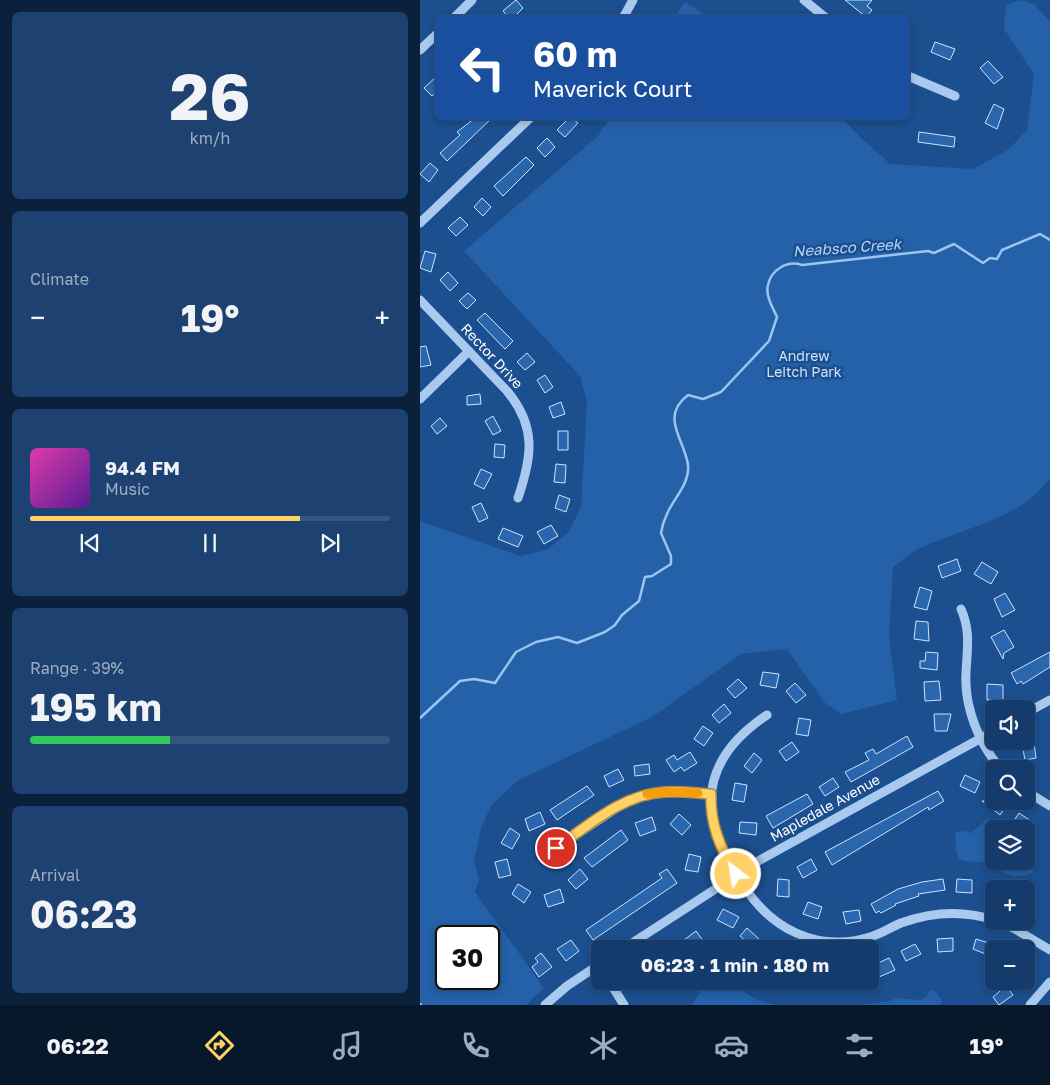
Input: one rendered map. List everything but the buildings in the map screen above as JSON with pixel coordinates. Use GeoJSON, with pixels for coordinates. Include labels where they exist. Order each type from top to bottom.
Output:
{"type":"FeatureCollection","features":[{"type":"Feature","properties":{"kind":"street"},"geometry":{"type":"LineString","coordinates":[[457,15],[472,0]]}},
{"type":"Feature","properties":{"kind":"street"},"geometry":{"type":"LineString","coordinates":[[624,15],[633,0]]}},
{"type":"Feature","properties":{"kind":"street"},"geometry":{"type":"LineString","coordinates":[[804,0],[822,15]]}},
{"type":"Feature","properties":{"kind":"street"},"geometry":{"type":"LineString","coordinates":[[420,50],[435,37]]}},
{"type":"Feature","properties":{"kind":"street"},"geometry":{"type":"LineString","coordinates":[[910,77],[954,96]]}},
{"type":"Feature","properties":{"kind":"street"},"geometry":{"type":"LineString","coordinates":[[420,223],[528,120]]}},
{"type":"Feature","properties":{"kind":"street","name":"Rector Drive"},"geometry":{"type":"LineString","coordinates":[[420,300],[512,397],[524,419],[530,441],[530,455],[518,498]]}},
{"type":"Feature","properties":{"kind":"street"},"geometry":{"type":"LineString","coordinates":[[420,399],[469,351]]}},
{"type":"Feature","properties":{"kind":"street"},"geometry":{"type":"LineString","coordinates":[[961,609],[968,631],[967,698],[973,721],[995,760]]}},
{"type":"Feature","properties":{"kind":"street"},"geometry":{"type":"LineString","coordinates":[[1035,708],[1050,700]]}},
{"type":"Feature","properties":{"kind":"street"},"geometry":{"type":"LineString","coordinates":[[767,715],[753,724],[730,748],[715,773],[711,794],[711,808],[715,830],[724,855],[754,902],[772,920],[788,930],[813,940],[838,942],[862,939],[902,923],[936,914],[967,914],[985,918]]}},
{"type":"Feature","properties":{"kind":"street","name":"Mapledale Avenue"},"geometry":{"type":"LineString","coordinates":[[637,940],[736,874],[985,736]]}},
{"type":"Feature","properties":{"kind":"street"},"geometry":{"type":"LineString","coordinates":[[543,857],[611,810],[634,798],[665,792],[711,794]]}},
{"type":"Feature","properties":{"kind":"street"},"geometry":{"type":"LineString","coordinates":[[1035,797],[1050,806]]}},
{"type":"Feature","properties":{"kind":"street"},"geometry":{"type":"LineString","coordinates":[[1014,930],[1050,950]]}},
{"type":"Feature","properties":{"kind":"street"},"geometry":{"type":"LineString","coordinates":[[545,1005],[567,986],[591,971]]}},
{"type":"Feature","properties":{"kind":"street"},"geometry":{"type":"LineString","coordinates":[[1030,1005],[1050,982]]}},
{"type":"Feature","properties":{"kind":"street"},"geometry":{"type":"LineString","coordinates":[[615,990],[624,1005]]}},
{"type":"Feature","properties":{"kind":"green space","name":"Andrew Leitch Park"},"geometry":{"type":"Polygon","coordinates":[[[1020,0],[1034,4],[1050,22],[1050,478],[1024,504],[991,521],[922,547],[893,567],[889,637],[897,700],[841,714],[825,703],[787,649],[741,654],[652,717],[517,781],[491,806],[481,828],[474,862],[479,879],[475,892],[499,925],[435,925],[435,990],[500,990],[500,927],[544,988],[526,1005],[420,1005],[420,521],[520,556],[547,550],[569,532],[581,506],[587,402],[580,376],[464,251],[598,136],[609,120],[844,120],[890,164],[973,169],[1008,150],[1027,130],[1034,74],[1004,29],[1006,5],[1020,0]]]}},
{"type":"Feature","properties":{"kind":"green space"},"geometry":{"type":"Polygon","coordinates":[[[685,2],[706,15],[676,15],[685,2]]]}},
{"type":"Feature","properties":{"kind":"green space"},"geometry":{"type":"Polygon","coordinates":[[[985,821],[985,863],[959,859],[956,850],[955,832],[971,833],[985,821]]]}},
{"type":"Feature","properties":{"kind":"green space"},"geometry":{"type":"Polygon","coordinates":[[[1000,870],[1033,870],[1032,873],[1023,875],[1011,876],[1000,870]]]}},
{"type":"Feature","properties":{"kind":"green space"},"geometry":{"type":"Polygon","coordinates":[[[702,990],[741,990],[759,1001],[776,1005],[691,1005],[702,990]]]}},
{"type":"Feature","properties":{"kind":"green space"},"geometry":{"type":"Polygon","coordinates":[[[934,990],[941,999],[941,1004],[862,1005],[897,998],[921,1000],[934,990]]]}},
{"type":"Feature","properties":{"kind":"waterway","name":"Neabsco Creek"},"geometry":{"type":"LineString","coordinates":[[420,718],[460,681],[474,679],[495,683],[516,652],[536,642],[558,637],[577,643],[605,632],[615,625],[622,615],[639,601],[645,577],[652,576],[671,564],[671,556],[661,533],[666,516],[684,485],[688,472],[686,456],[674,420],[675,412],[688,395],[703,399],[721,392],[769,341],[777,317],[767,289],[772,275],[776,271],[785,265],[791,264],[802,265],[928,251],[934,253],[954,244],[983,263],[990,258],[997,259],[1002,250],[1040,234],[1050,240]]}},
{"type":"Feature","properties":{"kind":"slow traffic"},"geometry":{"type":"LineString","coordinates":[[647,794],[665,792],[698,793]]}},
{"type":"Feature","properties":{"kind":"route"},"geometry":{"type":"LineString","coordinates":[[556,848],[627,801],[654,793],[665,792],[711,794],[712,822],[724,855],[736,874]]}}]}
